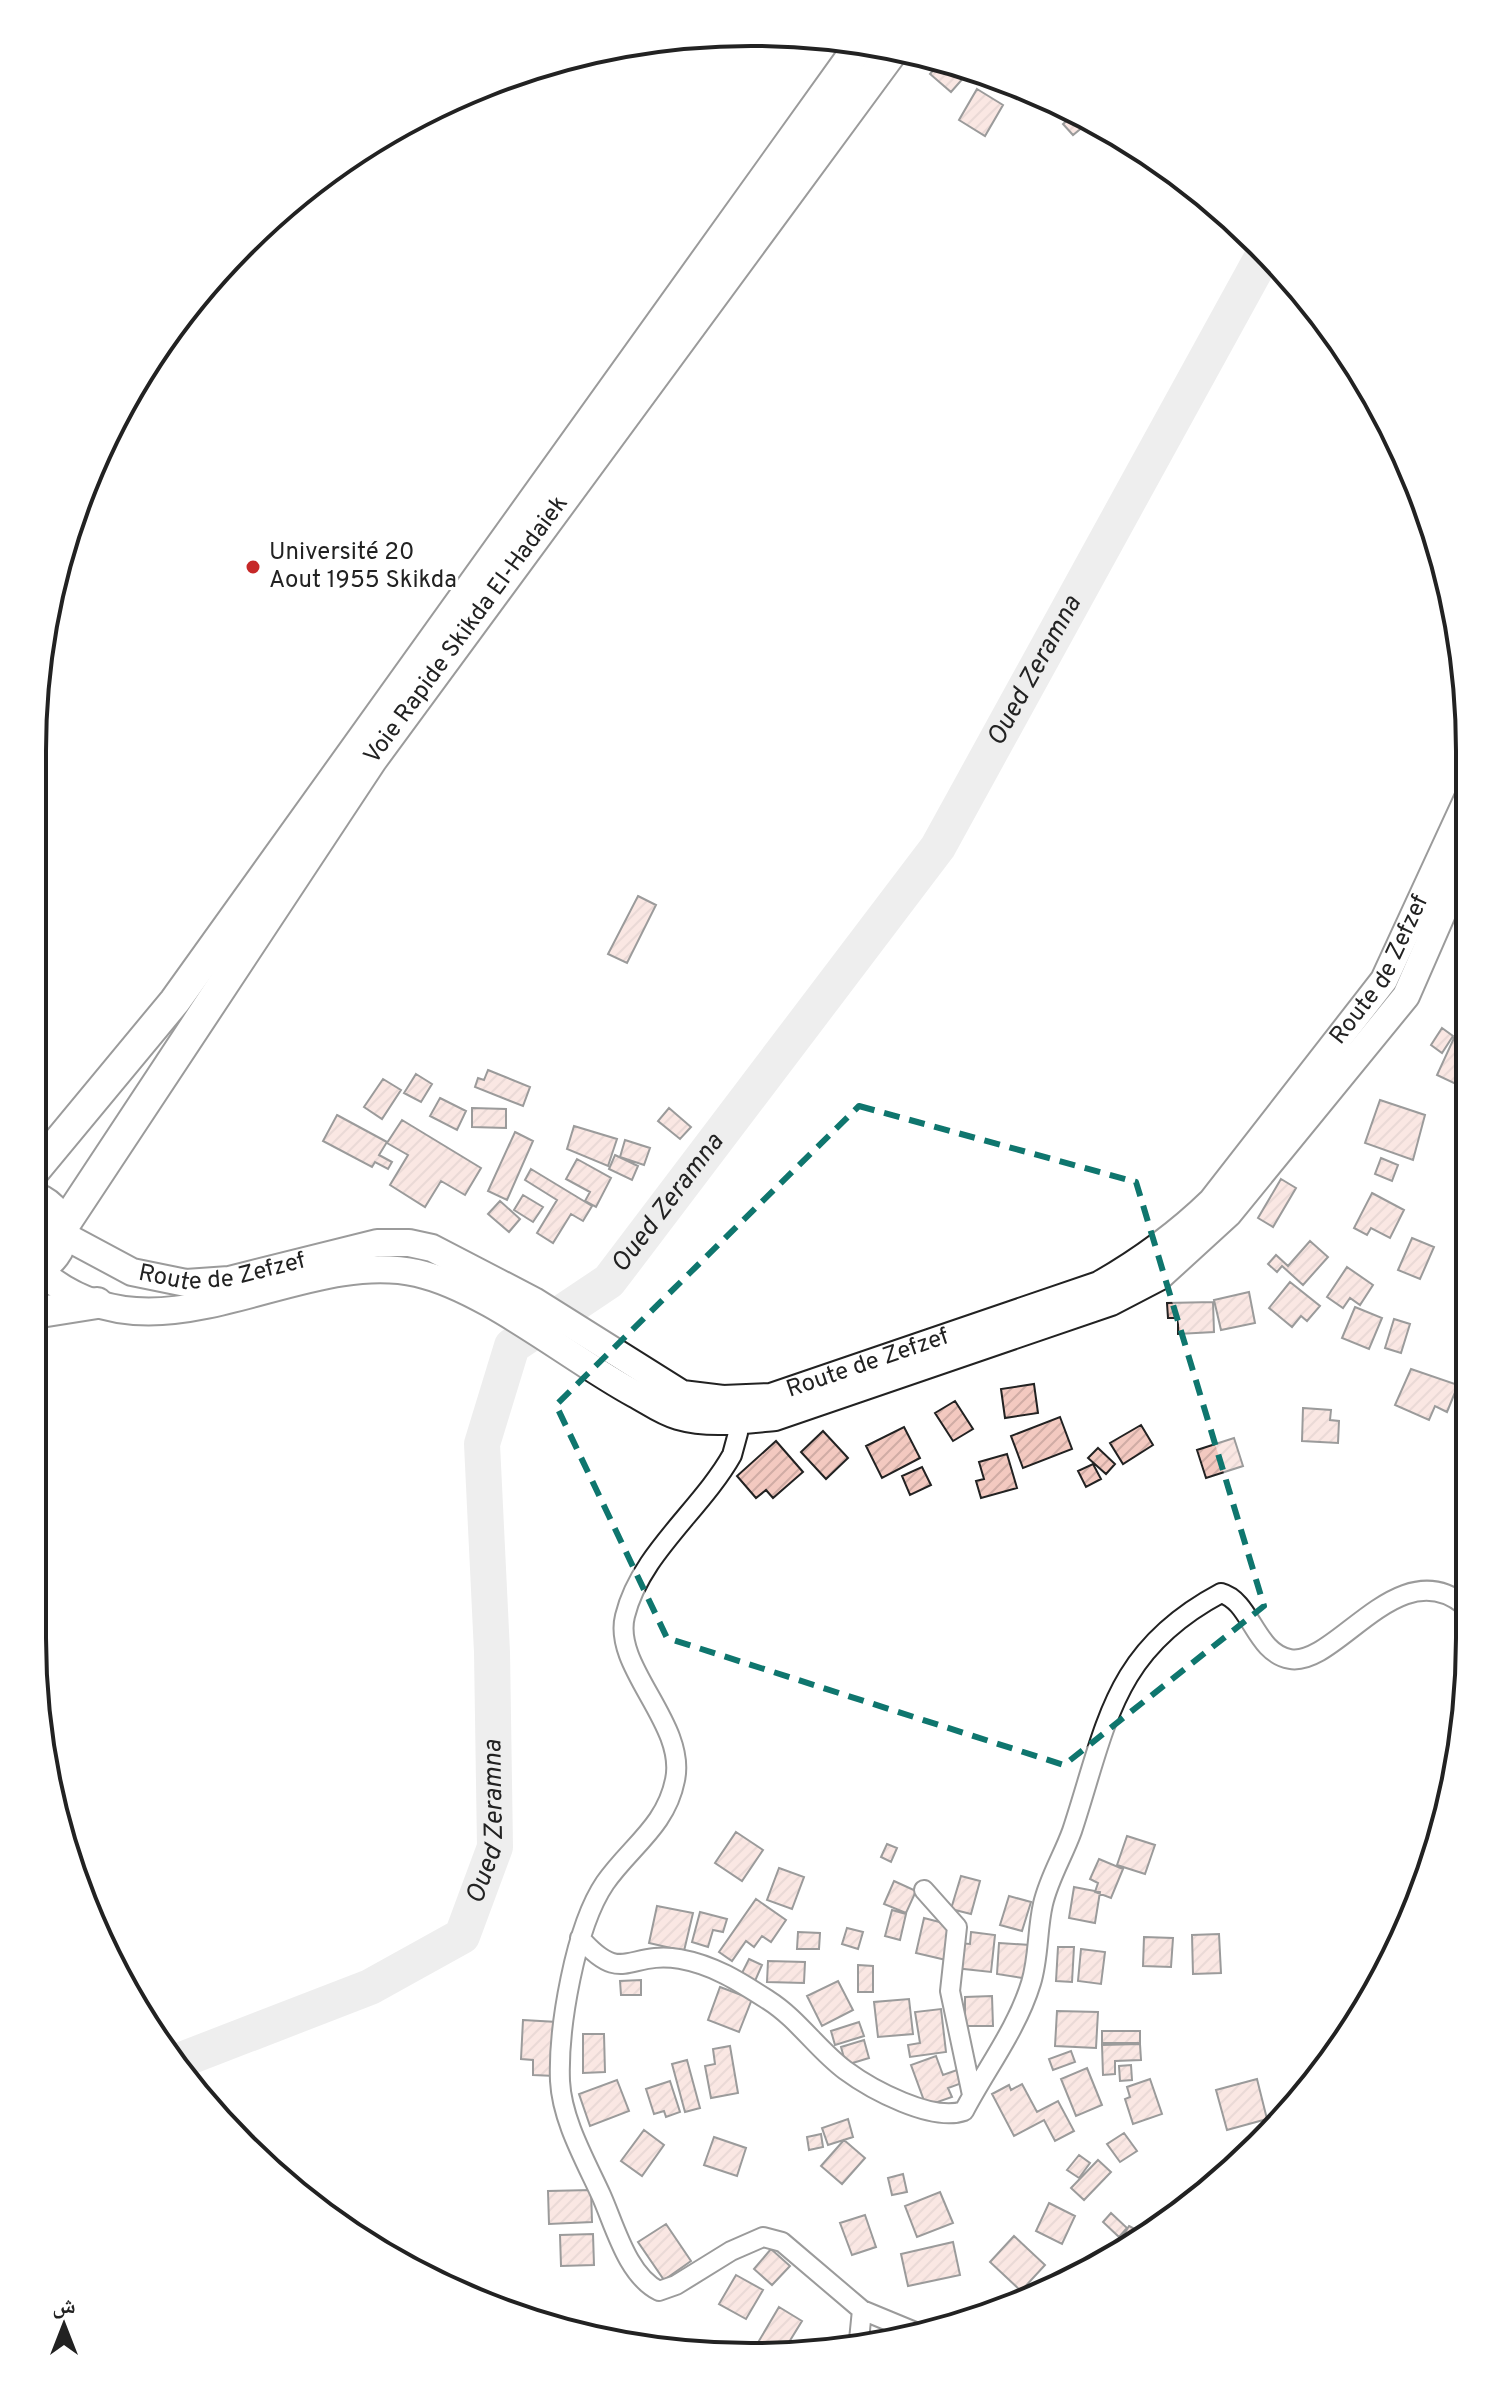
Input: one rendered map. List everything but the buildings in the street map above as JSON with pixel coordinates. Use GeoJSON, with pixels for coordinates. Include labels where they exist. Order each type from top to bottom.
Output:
{"type":"FeatureCollection","features":[{"type":"Feature","properties":{"kind":"highway","name":"Voie Rapide Skikda El-Hadaiek"},"geometry":{"type":"LineString","coordinates":[[46,1157],[175,1001],[854,54]]}},
{"type":"Feature","properties":{"kind":"highway","name":"Voie Rapide Skikda El-Hadaiek"},"geometry":{"type":"LineString","coordinates":[[46,1263],[52,1259],[62,1232],[372,759],[886,60]]}},
{"type":"Feature","properties":{"kind":"highway"},"geometry":{"type":"LineString","coordinates":[[46,1140],[70,1129]]}},
{"type":"Feature","properties":{"kind":"highway"},"geometry":{"type":"LineString","coordinates":[[46,1204],[50,1206],[62,1232]]}},
{"type":"Feature","properties":{"kind":"highway"},"geometry":{"type":"LineString","coordinates":[[46,1311],[97,1303]]}},
{"type":"Feature","properties":{"kind":"main road","name":"Route de Zefzef"},"geometry":{"type":"LineString","coordinates":[[62,1232],[132,1272],[186,1283],[229,1280],[377,1243],[409,1243],[451,1255],[526,1311],[591,1370],[677,1416],[738,1410],[1099,1285],[1146,1258],[1181,1230],[1212,1201],[1384,980],[1456,824]]}},
{"type":"Feature","properties":{"kind":"main road","name":"Route de Zefzef"},"geometry":{"type":"LineString","coordinates":[[46,1277],[97,1303],[144,1311],[223,1303],[346,1272],[399,1270],[436,1278],[526,1311],[604,1346],[682,1394],[775,1417],[1111,1302],[1159,1277],[1228,1214],[1406,996],[1456,881]]}},
{"type":"Feature","properties":{"kind":"street"},"geometry":{"type":"LineString","coordinates":[[738,1410],[732,1455],[722,1473],[647,1569],[625,1616],[623,1636],[659,1711],[672,1746],[676,1776],[668,1806],[651,1833],[618,1864],[584,1921],[566,2020],[560,2082],[579,2149],[633,2265],[647,2284],[659,2291],[676,2285],[731,2251],[763,2237],[782,2242],[862,2310],[901,2326]]}},
{"type":"Feature","properties":{"kind":"street"},"geometry":{"type":"LineString","coordinates":[[580,1938],[599,1959],[611,1965],[654,1958],[678,1959],[716,1969],[783,2009],[846,2071],[930,2113],[951,2116],[964,2111],[1017,2019],[1031,1983],[1042,1906],[1071,1832],[1103,1729],[1127,1676],[1160,1632],[1221,1593],[1228,1595],[1238,1606],[1259,1636],[1276,1652],[1291,1659],[1306,1656],[1378,1607],[1402,1595],[1438,1591],[1456,1598]]}},
{"type":"Feature","properties":{"kind":"street"},"geometry":{"type":"LineString","coordinates":[[924,1890],[957,1927],[950,1991],[972,2095]]}},
{"type":"Feature","properties":{"kind":"street"},"geometry":{"type":"LineString","coordinates":[[860,2334],[862,2310]]}},
{"type":"Feature","properties":{"kind":"highlighted area"},"geometry":{"type":"Polygon","coordinates":[[[859,1106],[1136,1182],[1264,1606],[1064,1765],[667,1638],[556,1405],[859,1106]]]}},
{"type":"Feature","properties":{"kind":"waterway","name":"Oued Zeramna"},"geometry":{"type":"LineString","coordinates":[[186,2058],[370,1987],[462,1936],[495,1847],[492,1652],[482,1444],[512,1346],[609,1281],[938,847],[1259,262]]}},
{"type":"Feature","properties":{"kind":"place","name":"Université 20 Aout 1955 Skikda"},"geometry":{"type":"Point","coordinates":[253,567]}}]}
